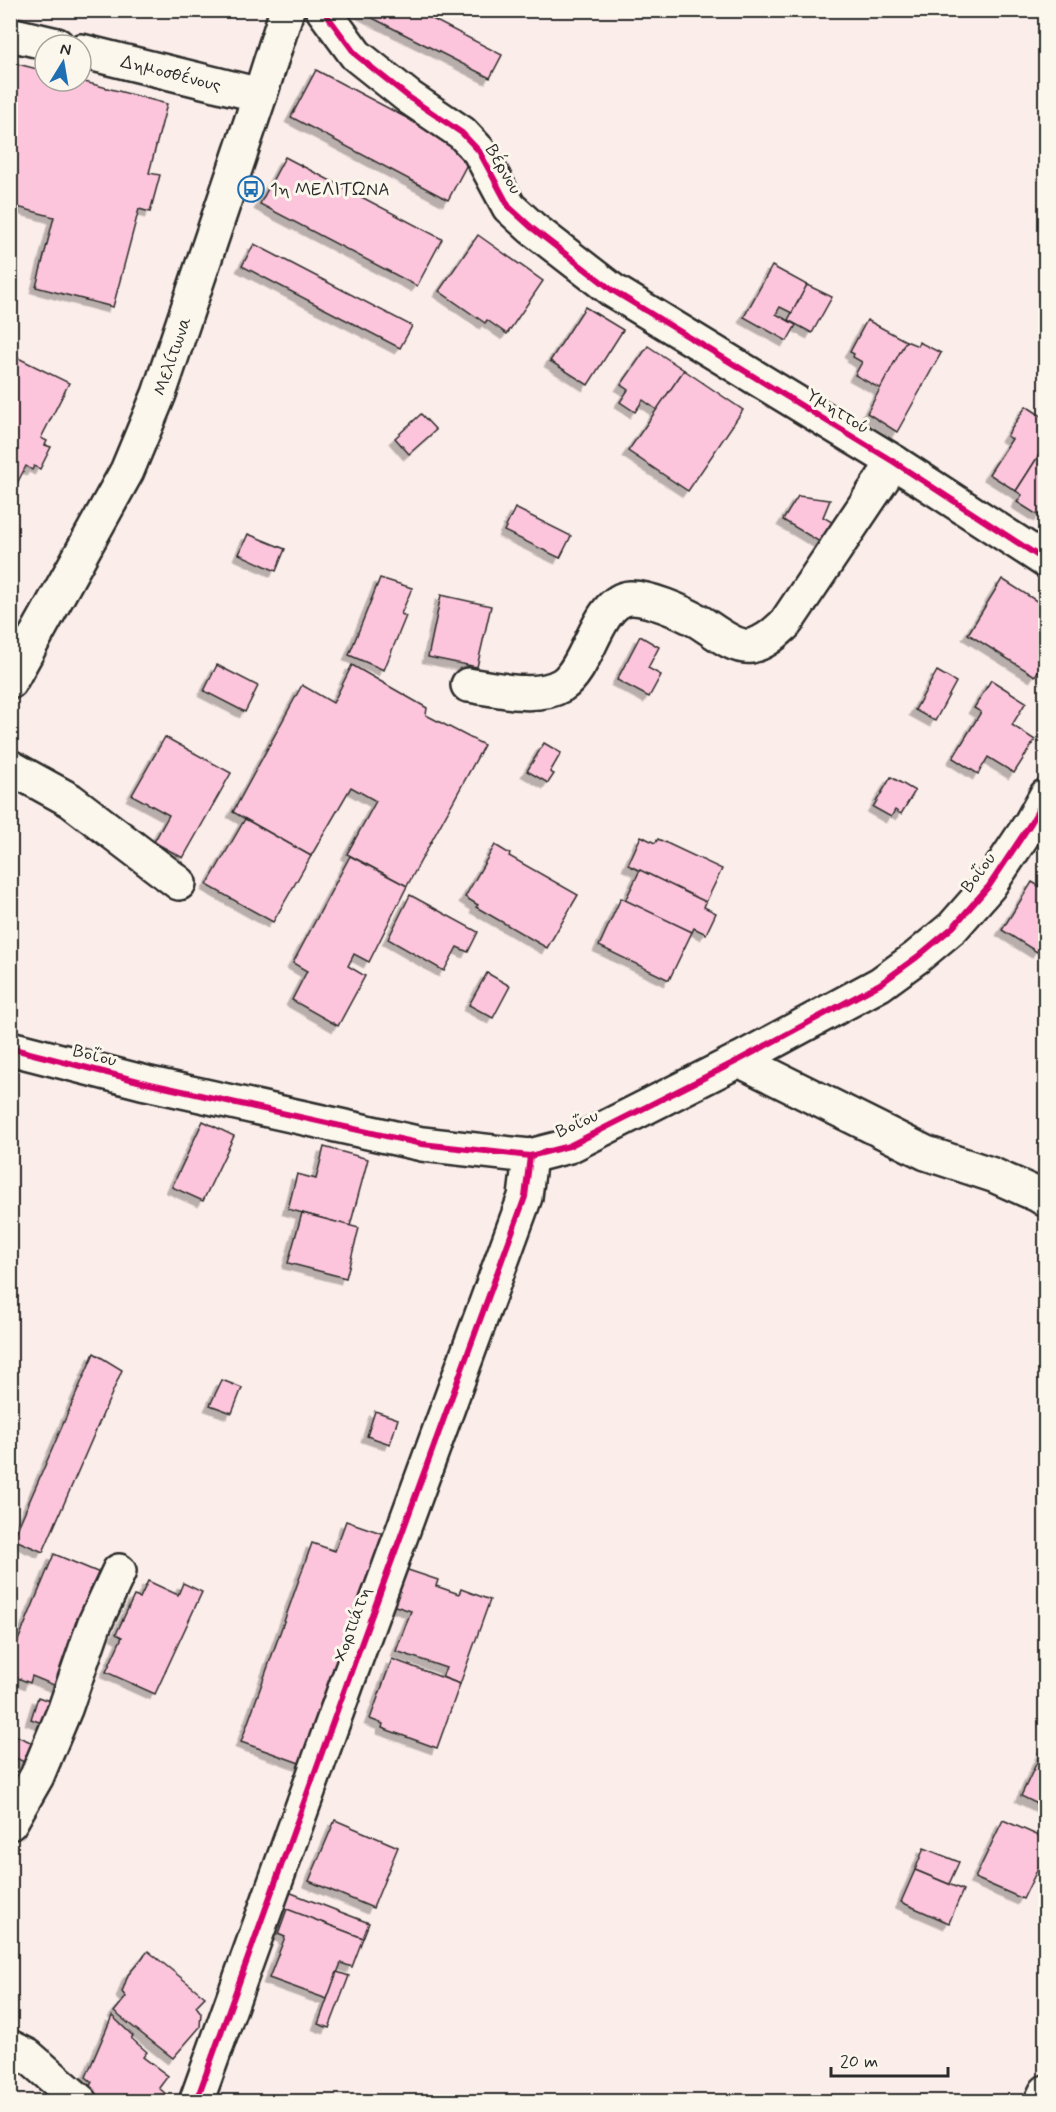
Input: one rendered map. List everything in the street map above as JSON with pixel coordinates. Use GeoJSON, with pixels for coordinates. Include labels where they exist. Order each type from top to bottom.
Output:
{"type":"FeatureCollection","features":[{"type":"Feature","properties":{"kind":"street","name":"Μελίτωνα"},"geometry":{"type":"LineString","coordinates":[[10,682],[127,471],[159,394],[287,10]]}},
{"type":"Feature","properties":{"kind":"street","name":"Βέρνου"},"geometry":{"type":"LineString","coordinates":[[323,10],[356,55],[410,98],[468,139],[479,151],[509,207],[532,228],[612,290]]}},
{"type":"Feature","properties":{"kind":"street"},"geometry":{"type":"LineString","coordinates":[[10,34],[33,39]]}},
{"type":"Feature","properties":{"kind":"street","name":"Δημοσθένους"},"geometry":{"type":"LineString","coordinates":[[93,54],[260,95]]}},
{"type":"Feature","properties":{"kind":"street","name":"Υμηττού"},"geometry":{"type":"LineString","coordinates":[[612,290],[894,462],[1046,561]]}},
{"type":"Feature","properties":{"kind":"street"},"geometry":{"type":"LineString","coordinates":[[468,685],[507,691],[542,692],[563,684],[578,668],[613,604],[627,598],[645,599],[697,620],[729,641],[748,647],[769,639],[785,624],[894,462]]}},
{"type":"Feature","properties":{"kind":"street"},"geometry":{"type":"LineString","coordinates":[[10,767],[70,801],[179,883]]}},
{"type":"Feature","properties":{"kind":"street","name":"Βοΐου"},"geometry":{"type":"LineString","coordinates":[[10,1048],[146,1083],[422,1144],[530,1156],[569,1146],[739,1060],[880,984],[953,927],[989,886],[1046,796]]}},
{"type":"Feature","properties":{"kind":"street"},"geometry":{"type":"LineString","coordinates":[[739,1060],[926,1153],[993,1175],[1046,1200]]}},
{"type":"Feature","properties":{"kind":"street","name":"Χορτιάτη"},"geometry":{"type":"LineString","coordinates":[[196,2102],[525,1197],[530,1156]]}},
{"type":"Feature","properties":{"kind":"street"},"geometry":{"type":"LineString","coordinates":[[10,1823],[37,1776],[65,1708],[94,1624],[119,1571]]}},
{"type":"Feature","properties":{"kind":"street"},"geometry":{"type":"LineString","coordinates":[[10,2047],[27,2056],[81,2102]]}},
{"type":"Feature","properties":{"kind":"street"},"geometry":{"type":"LineString","coordinates":[[1041,2102],[1046,2092]]}},
{"type":"Feature","properties":{"kind":"building"},"geometry":{"type":"Polygon","coordinates":[[[357,10],[415,10],[502,55],[490,78],[357,10]]]}},
{"type":"Feature","properties":{"kind":"building"},"geometry":{"type":"Polygon","coordinates":[[[10,62],[33,68],[33,93],[93,93],[93,84],[167,104],[149,173],[160,175],[150,212],[139,209],[113,307],[36,287],[54,217],[10,205],[10,62]]]}},
{"type":"Feature","properties":{"kind":"building"},"geometry":{"type":"Polygon","coordinates":[[[316,70],[473,153],[448,200],[291,117],[316,70]]]}},
{"type":"Feature","properties":{"kind":"building"},"geometry":{"type":"Polygon","coordinates":[[[285,157],[442,239],[417,286],[260,204],[285,157]]]}},
{"type":"Feature","properties":{"kind":"building"},"geometry":{"type":"Polygon","coordinates":[[[478,235],[543,281],[507,334],[487,320],[485,323],[439,291],[478,235]]]}},
{"type":"Feature","properties":{"kind":"building"},"geometry":{"type":"Polygon","coordinates":[[[254,244],[412,326],[400,348],[242,266],[254,244]]]}},
{"type":"Feature","properties":{"kind":"building"},"geometry":{"type":"Polygon","coordinates":[[[772,266],[807,285],[792,313],[780,307],[776,314],[796,325],[787,341],[744,317],[772,266]]]}},
{"type":"Feature","properties":{"kind":"building"},"geometry":{"type":"Polygon","coordinates":[[[807,285],[832,297],[812,333],[788,320],[807,285]]]}},
{"type":"Feature","properties":{"kind":"building"},"geometry":{"type":"Polygon","coordinates":[[[585,307],[623,330],[588,385],[550,361],[585,307]]]}},
{"type":"Feature","properties":{"kind":"building"},"geometry":{"type":"Polygon","coordinates":[[[867,320],[906,341],[881,389],[855,375],[862,362],[853,357],[854,354],[850,352],[867,320]]]}},
{"type":"Feature","properties":{"kind":"building"},"geometry":{"type":"Polygon","coordinates":[[[906,341],[918,346],[919,342],[941,353],[897,432],[867,413],[906,341]]]}},
{"type":"Feature","properties":{"kind":"building"},"geometry":{"type":"Polygon","coordinates":[[[648,346],[684,370],[657,410],[643,400],[635,412],[620,402],[628,390],[621,385],[648,346]]]}},
{"type":"Feature","properties":{"kind":"building"},"geometry":{"type":"Polygon","coordinates":[[[10,354],[69,383],[41,438],[47,441],[45,445],[51,447],[40,469],[34,466],[32,470],[26,466],[10,497],[10,354]]]}},
{"type":"Feature","properties":{"kind":"building"},"geometry":{"type":"Polygon","coordinates":[[[684,370],[743,410],[688,491],[628,451],[684,370]]]}},
{"type":"Feature","properties":{"kind":"building"},"geometry":{"type":"Polygon","coordinates":[[[1026,406],[1046,419],[1046,444],[1016,491],[989,474],[1012,439],[1007,436],[1026,406]]]}},
{"type":"Feature","properties":{"kind":"building"},"geometry":{"type":"Polygon","coordinates":[[[421,414],[436,430],[409,454],[395,438],[421,414]]]}},
{"type":"Feature","properties":{"kind":"building"},"geometry":{"type":"Polygon","coordinates":[[[1046,444],[1046,509],[1044,508],[1039,516],[1017,502],[1022,495],[1016,491],[1046,444]]]}},
{"type":"Feature","properties":{"kind":"building"},"geometry":{"type":"Polygon","coordinates":[[[798,496],[830,500],[823,517],[837,525],[825,545],[783,520],[798,496]]]}},
{"type":"Feature","properties":{"kind":"building"},"geometry":{"type":"Polygon","coordinates":[[[515,508],[571,536],[560,558],[504,531],[515,508]]]}},
{"type":"Feature","properties":{"kind":"building"},"geometry":{"type":"Polygon","coordinates":[[[248,534],[285,549],[276,571],[239,554],[248,534]]]}},
{"type":"Feature","properties":{"kind":"building"},"geometry":{"type":"Polygon","coordinates":[[[380,578],[412,588],[401,614],[406,616],[384,670],[349,655],[380,578]]]}},
{"type":"Feature","properties":{"kind":"building"},"geometry":{"type":"Polygon","coordinates":[[[1002,579],[1046,607],[1046,659],[1035,676],[968,634],[1002,579]]]}},
{"type":"Feature","properties":{"kind":"building"},"geometry":{"type":"Polygon","coordinates":[[[441,595],[491,606],[477,667],[428,657],[441,595]]]}},
{"type":"Feature","properties":{"kind":"building"},"geometry":{"type":"Polygon","coordinates":[[[640,636],[659,647],[648,668],[661,675],[649,697],[617,680],[640,636]]]}},
{"type":"Feature","properties":{"kind":"building"},"geometry":{"type":"Polygon","coordinates":[[[217,665],[258,686],[245,712],[204,691],[217,665]]]}},
{"type":"Feature","properties":{"kind":"building"},"geometry":{"type":"Polygon","coordinates":[[[352,665],[427,708],[426,715],[484,745],[407,886],[347,854],[376,801],[351,787],[311,856],[233,812],[302,685],[333,703],[352,665]]]}},
{"type":"Feature","properties":{"kind":"building"},"geometry":{"type":"Polygon","coordinates":[[[937,671],[956,682],[935,721],[915,710],[937,671]]]}},
{"type":"Feature","properties":{"kind":"building"},"geometry":{"type":"Polygon","coordinates":[[[991,680],[1026,702],[1012,725],[1035,740],[1014,773],[988,757],[978,774],[953,758],[981,712],[974,708],[991,680]]]}},
{"type":"Feature","properties":{"kind":"building"},"geometry":{"type":"Polygon","coordinates":[[[165,737],[231,773],[183,858],[154,842],[169,815],[132,795],[165,737]]]}},
{"type":"Feature","properties":{"kind":"building"},"geometry":{"type":"Polygon","coordinates":[[[544,743],[561,753],[550,772],[554,774],[548,783],[527,771],[544,743]]]}},
{"type":"Feature","properties":{"kind":"building"},"geometry":{"type":"Polygon","coordinates":[[[891,777],[915,791],[901,814],[895,810],[891,817],[873,807],[891,777]]]}},
{"type":"Feature","properties":{"kind":"building"},"geometry":{"type":"Polygon","coordinates":[[[245,819],[311,856],[273,922],[207,885],[245,819]]]}},
{"type":"Feature","properties":{"kind":"building"},"geometry":{"type":"Polygon","coordinates":[[[641,836],[655,843],[658,839],[722,869],[706,902],[628,865],[641,836]]]}},
{"type":"Feature","properties":{"kind":"building"},"geometry":{"type":"Polygon","coordinates":[[[495,845],[510,854],[509,856],[578,895],[547,948],[476,907],[478,905],[465,897],[495,845]]]}},
{"type":"Feature","properties":{"kind":"building"},"geometry":{"type":"Polygon","coordinates":[[[350,856],[407,886],[369,962],[354,954],[348,966],[365,976],[338,1026],[292,1000],[307,971],[293,963],[350,856]]]}},
{"type":"Feature","properties":{"kind":"building"},"geometry":{"type":"Polygon","coordinates":[[[640,870],[706,902],[704,907],[716,913],[706,934],[694,928],[692,932],[625,901],[640,870]]]}},
{"type":"Feature","properties":{"kind":"building"},"geometry":{"type":"Polygon","coordinates":[[[1032,882],[1046,890],[1046,939],[1037,952],[1002,930],[1032,882]]]}},
{"type":"Feature","properties":{"kind":"building"},"geometry":{"type":"Polygon","coordinates":[[[410,895],[478,932],[468,952],[457,947],[444,971],[388,939],[410,895]]]}},
{"type":"Feature","properties":{"kind":"building"},"geometry":{"type":"Polygon","coordinates":[[[621,898],[692,932],[669,980],[599,946],[621,898]]]}},
{"type":"Feature","properties":{"kind":"building"},"geometry":{"type":"Polygon","coordinates":[[[487,973],[510,986],[493,1018],[469,1005],[487,973]]]}},
{"type":"Feature","properties":{"kind":"building"},"geometry":{"type":"Polygon","coordinates":[[[203,1121],[234,1136],[203,1201],[172,1187],[203,1121]]]}},
{"type":"Feature","properties":{"kind":"building"},"geometry":{"type":"Polygon","coordinates":[[[324,1147],[368,1159],[350,1226],[288,1209],[297,1174],[316,1179],[324,1147]]]}},
{"type":"Feature","properties":{"kind":"building"},"geometry":{"type":"Polygon","coordinates":[[[302,1213],[359,1228],[346,1278],[288,1263],[302,1213]]]}},
{"type":"Feature","properties":{"kind":"building"},"geometry":{"type":"Polygon","coordinates":[[[94,1353],[122,1370],[43,1552],[13,1539],[94,1353]]]}},
{"type":"Feature","properties":{"kind":"building"},"geometry":{"type":"Polygon","coordinates":[[[222,1380],[242,1388],[232,1413],[210,1405],[222,1380]]]}},
{"type":"Feature","properties":{"kind":"building"},"geometry":{"type":"Polygon","coordinates":[[[375,1411],[398,1419],[390,1444],[367,1436],[375,1411]]]}},
{"type":"Feature","properties":{"kind":"building"},"geometry":{"type":"Polygon","coordinates":[[[346,1521],[387,1535],[305,1765],[241,1742],[312,1543],[335,1551],[346,1521]]]}},
{"type":"Feature","properties":{"kind":"building"},"geometry":{"type":"Polygon","coordinates":[[[54,1554],[107,1576],[61,1688],[32,1676],[30,1683],[10,1675],[10,1660],[54,1554]]]}},
{"type":"Feature","properties":{"kind":"building"},"geometry":{"type":"Polygon","coordinates":[[[405,1569],[438,1580],[436,1586],[459,1594],[461,1589],[490,1600],[460,1684],[442,1677],[446,1668],[396,1651],[411,1611],[392,1605],[405,1569]]]}},
{"type":"Feature","properties":{"kind":"building"},"geometry":{"type":"Polygon","coordinates":[[[148,1581],[178,1595],[183,1583],[202,1592],[155,1694],[106,1672],[122,1637],[116,1634],[134,1596],[140,1598],[148,1581]]]}},
{"type":"Feature","properties":{"kind":"building"},"geometry":{"type":"Polygon","coordinates":[[[392,1659],[460,1684],[437,1748],[382,1728],[383,1724],[370,1719],[392,1659]]]}},
{"type":"Feature","properties":{"kind":"building"},"geometry":{"type":"Polygon","coordinates":[[[38,1697],[55,1703],[47,1725],[31,1719],[38,1697]]]}},
{"type":"Feature","properties":{"kind":"building"},"geometry":{"type":"Polygon","coordinates":[[[10,1733],[35,1744],[26,1763],[10,1755],[10,1733]]]}},
{"type":"Feature","properties":{"kind":"building"},"geometry":{"type":"Polygon","coordinates":[[[1046,1743],[1046,1808],[1021,1796],[1046,1743]]]}},
{"type":"Feature","properties":{"kind":"building"},"geometry":{"type":"Polygon","coordinates":[[[335,1820],[398,1847],[373,1908],[309,1881],[335,1820]]]}},
{"type":"Feature","properties":{"kind":"building"},"geometry":{"type":"Polygon","coordinates":[[[1003,1820],[1046,1839],[1046,1852],[1023,1899],[975,1878],[1003,1820]]]}},
{"type":"Feature","properties":{"kind":"building"},"geometry":{"type":"Polygon","coordinates":[[[924,1848],[959,1862],[949,1884],[915,1870],[924,1848]]]}},
{"type":"Feature","properties":{"kind":"building"},"geometry":{"type":"Polygon","coordinates":[[[915,1870],[963,1890],[949,1923],[901,1902],[915,1870]]]}},
{"type":"Feature","properties":{"kind":"building"},"geometry":{"type":"Polygon","coordinates":[[[286,1891],[369,1923],[363,1938],[280,1907],[286,1891]]]}},
{"type":"Feature","properties":{"kind":"building"},"geometry":{"type":"Polygon","coordinates":[[[287,1909],[363,1938],[352,1967],[341,1963],[327,1999],[269,1978],[285,1937],[278,1934],[287,1909]]]}},
{"type":"Feature","properties":{"kind":"building"},"geometry":{"type":"Polygon","coordinates":[[[148,1951],[205,1997],[196,2006],[201,2013],[200,2027],[173,2058],[114,2012],[126,1997],[122,1992],[128,1975],[148,1951]]]}},
{"type":"Feature","properties":{"kind":"building"},"geometry":{"type":"Polygon","coordinates":[[[337,1972],[349,1976],[329,2028],[318,2024],[337,1972]]]}},
{"type":"Feature","properties":{"kind":"building"},"geometry":{"type":"Polygon","coordinates":[[[112,2016],[147,2052],[143,2057],[168,2076],[159,2088],[168,2096],[164,2102],[106,2102],[89,2088],[92,2082],[86,2077],[112,2016]]]}},
{"type":"Feature","properties":{"kind":"cycle path"},"geometry":{"type":"LineString","coordinates":[[323,10],[356,55],[410,98],[462,133],[479,151],[509,207],[532,228],[612,290],[894,462],[1046,561]]}},
{"type":"Feature","properties":{"kind":"cycle path"},"geometry":{"type":"LineString","coordinates":[[10,1048],[146,1083],[422,1144],[530,1156],[569,1146],[739,1060],[880,984],[953,927],[989,886],[1046,796]]}},
{"type":"Feature","properties":{"kind":"cycle path"},"geometry":{"type":"LineString","coordinates":[[196,2102],[525,1197],[530,1156]]}},
{"type":"Feature","properties":{"kind":"place","name":"1η ΜΕΛΙΤΩΝΑ"},"geometry":{"type":"Point","coordinates":[251,189]}}]}
